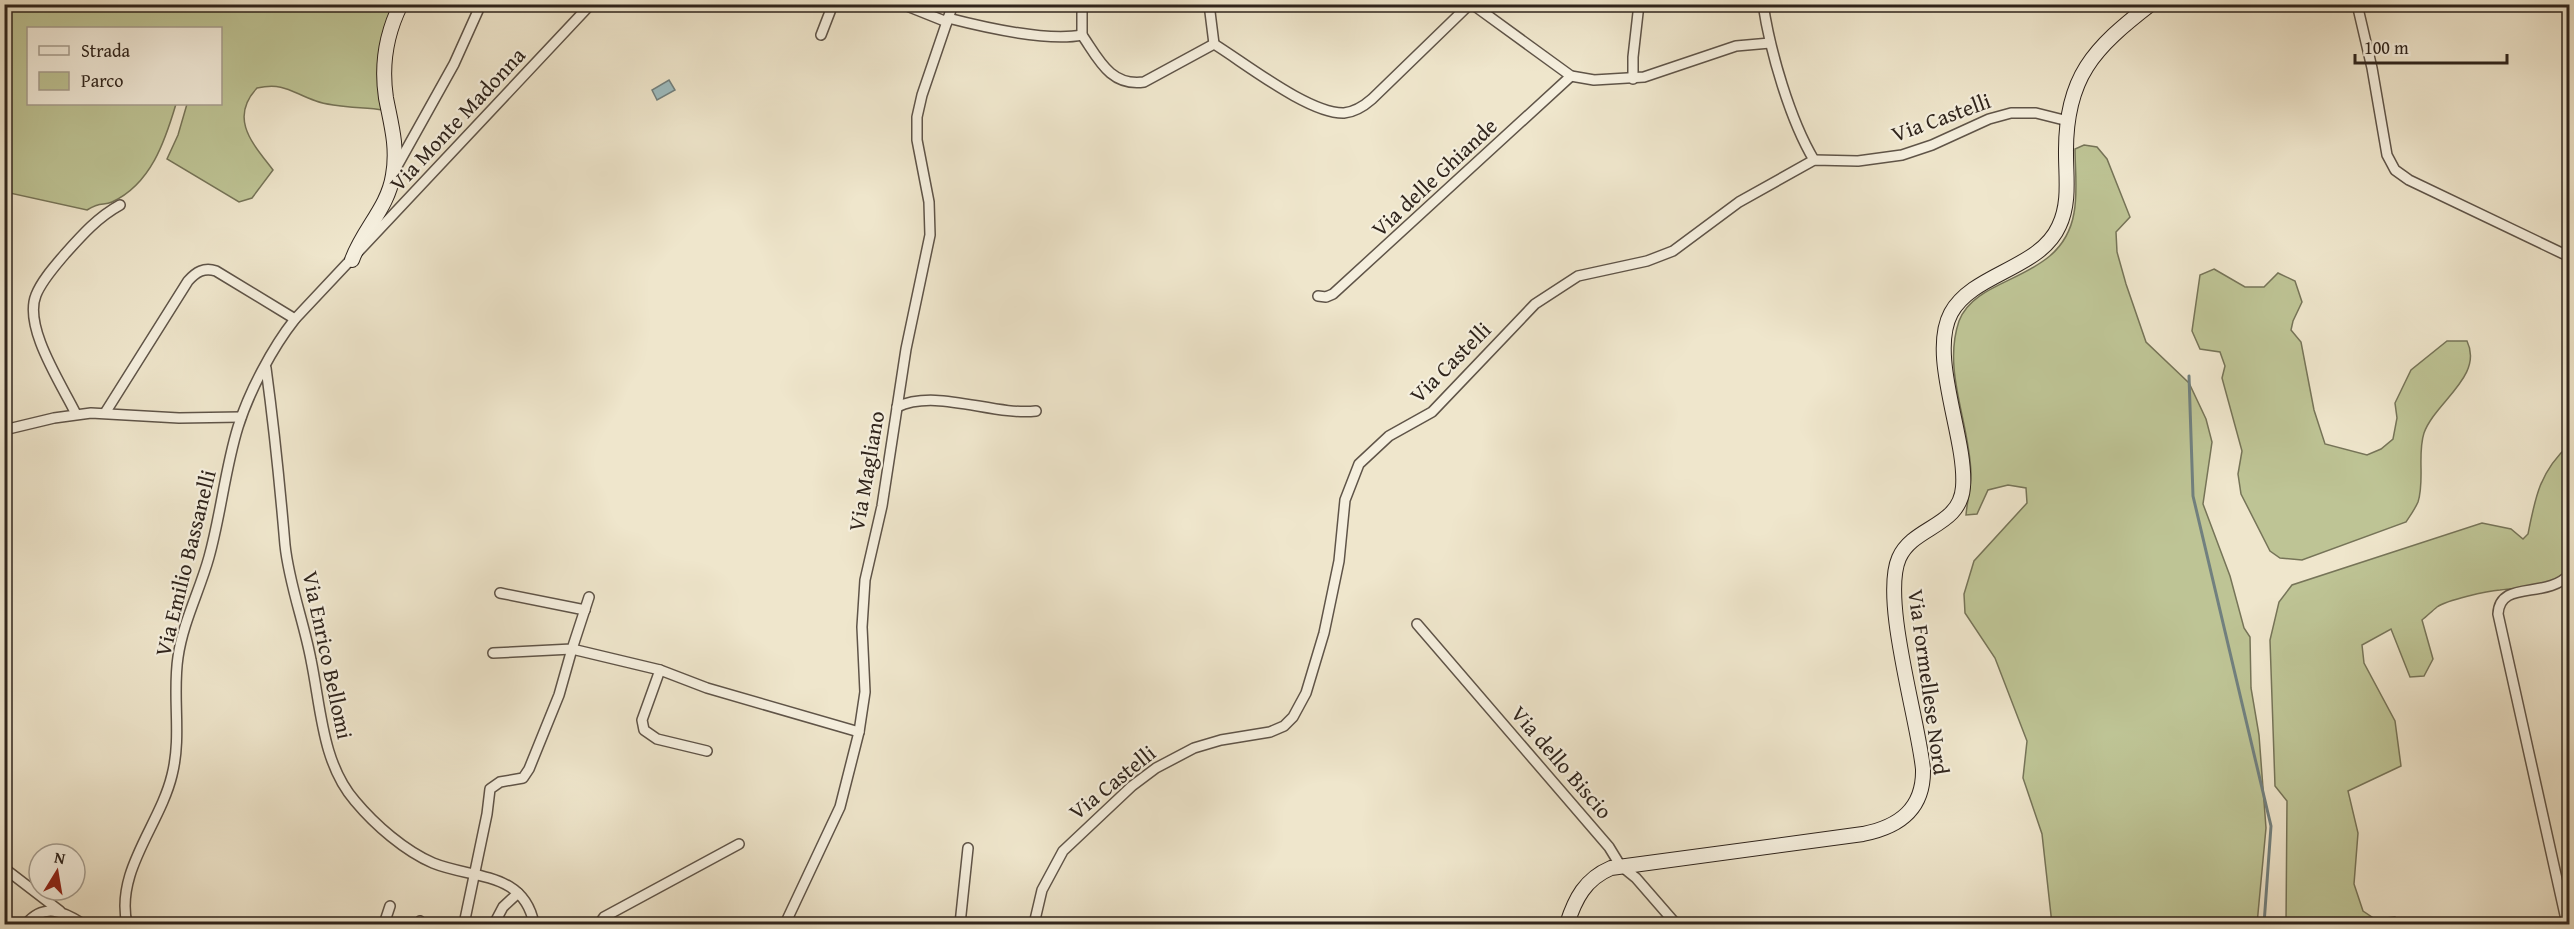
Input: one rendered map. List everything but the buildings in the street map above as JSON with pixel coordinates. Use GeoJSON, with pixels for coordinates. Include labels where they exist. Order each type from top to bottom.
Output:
{"type":"FeatureCollection","features":[{"type":"Feature","properties":{"kind":"street"},"geometry":{"type":"LineString","coordinates":[[352,260],[358,245],[389,195],[394,172],[395,139],[386,97],[385,66],[389,30],[401,4]]}},
{"type":"Feature","properties":{"kind":"street"},"geometry":{"type":"LineString","coordinates":[[394,172],[454,64],[481,4]]}},
{"type":"Feature","properties":{"kind":"street","name":"Via Monte Madonna"},"geometry":{"type":"LineString","coordinates":[[295,319],[328,281],[352,260],[591,4]]}},
{"type":"Feature","properties":{"kind":"street"},"geometry":{"type":"LineString","coordinates":[[821,35],[833,4]]}},
{"type":"Feature","properties":{"kind":"street"},"geometry":{"type":"LineString","coordinates":[[902,4],[947,20],[1022,32],[1082,35]]}},
{"type":"Feature","properties":{"kind":"street","name":"Via Magliano"},"geometry":{"type":"LineString","coordinates":[[785,924],[840,807],[859,732],[865,692],[862,638],[864,589],[884,496],[910,323],[927,255],[930,224],[928,192],[917,140],[917,117],[953,4]]}},
{"type":"Feature","properties":{"kind":"street"},"geometry":{"type":"LineString","coordinates":[[1082,4],[1082,35],[1110,75],[1131,83],[1144,82],[1214,44]]}},
{"type":"Feature","properties":{"kind":"street"},"geometry":{"type":"LineString","coordinates":[[1209,4],[1214,44]]}},
{"type":"Feature","properties":{"kind":"street"},"geometry":{"type":"LineString","coordinates":[[1214,44],[1301,99],[1329,111],[1349,112],[1372,99],[1471,4],[1571,76],[1606,81],[1634,79],[1736,46],[1770,43]]}},
{"type":"Feature","properties":{"kind":"street"},"geometry":{"type":"LineString","coordinates":[[1634,79],[1633,57],[1639,4]]}},
{"type":"Feature","properties":{"kind":"street"},"geometry":{"type":"LineString","coordinates":[[1763,4],[1770,43],[1804,144],[1814,160]]}},
{"type":"Feature","properties":{"kind":"street","name":"Via Formellese Nord"},"geometry":{"type":"LineString","coordinates":[[1567,924],[1577,898],[1586,885],[1605,870],[1620,865],[1863,834],[1897,823],[1912,809],[1921,792],[1923,769],[1896,619],[1894,577],[1897,563],[1905,548],[1953,513],[1963,494],[1963,473],[1944,349],[1946,326],[1952,311],[1962,299],[2039,250],[2055,235],[2065,206],[2068,121],[2074,92],[2089,61],[2109,37],[2151,4]]}},
{"type":"Feature","properties":{"kind":"street"},"geometry":{"type":"LineString","coordinates":[[2357,4],[2373,75],[2387,155],[2393,167],[2414,182],[2570,257]]}},
{"type":"Feature","properties":{"kind":"street","name":"Via delle Ghiande"},"geometry":{"type":"LineString","coordinates":[[1318,296],[1326,297],[1333,294],[1374,260],[1571,76]]}},
{"type":"Feature","properties":{"kind":"street","name":"Via Castelli"},"geometry":{"type":"LineString","coordinates":[[1034,924],[1042,890],[1063,851],[1132,786],[1156,768],[1186,752],[1216,741],[1270,732],[1284,726],[1293,717],[1306,693],[1324,633],[1339,561],[1348,489],[1359,464],[1371,450],[1389,436],[1432,412],[1519,319],[1564,283],[1585,274],[1647,261],[1673,251],[1739,202],[1814,160],[1858,161],[1902,155],[1932,145],[1989,119],[2011,113],[2036,113],[2068,121]]}},
{"type":"Feature","properties":{"kind":"street"},"geometry":{"type":"LineString","coordinates":[[76,414],[37,333],[34,303],[42,284],[76,241],[98,220],[120,205]]}},
{"type":"Feature","properties":{"kind":"street"},"geometry":{"type":"LineString","coordinates":[[105,413],[188,281],[197,272],[206,269],[216,271],[295,319]]}},
{"type":"Feature","properties":{"kind":"street","name":"Via Emilio Bassanelli"},"geometry":{"type":"LineString","coordinates":[[128,924],[124,901],[128,880],[166,795],[173,770],[178,714],[178,656],[216,532],[241,417],[282,337],[295,319]]}},
{"type":"Feature","properties":{"kind":"street","name":"Via Enrico Bellomi"},"geometry":{"type":"LineString","coordinates":[[266,368],[288,563],[308,645],[324,732],[336,775],[362,809],[405,846],[432,862],[503,883],[518,893]]}},
{"type":"Feature","properties":{"kind":"street"},"geometry":{"type":"LineString","coordinates":[[897,407],[908,402],[926,401],[1008,411],[1036,411]]}},
{"type":"Feature","properties":{"kind":"street"},"geometry":{"type":"LineString","coordinates":[[4,430],[76,414],[105,413],[178,418],[241,417]]}},
{"type":"Feature","properties":{"kind":"street"},"geometry":{"type":"LineString","coordinates":[[2567,924],[2498,614],[2500,601],[2506,595],[2547,588],[2559,583],[2570,574]]}},
{"type":"Feature","properties":{"kind":"street"},"geometry":{"type":"LineString","coordinates":[[500,593],[585,610]]}},
{"type":"Feature","properties":{"kind":"street"},"geometry":{"type":"LineString","coordinates":[[464,924],[490,789],[500,782],[523,778],[529,769],[559,695],[589,597]]}},
{"type":"Feature","properties":{"kind":"street","name":"Via dello Biscio"},"geometry":{"type":"LineString","coordinates":[[1417,624],[1609,847],[1620,865],[1636,878],[1676,924]]}},
{"type":"Feature","properties":{"kind":"street"},"geometry":{"type":"LineString","coordinates":[[493,653],[572,648],[660,670],[707,688],[859,732]]}},
{"type":"Feature","properties":{"kind":"street"},"geometry":{"type":"LineString","coordinates":[[660,670],[642,720],[644,730],[657,739],[707,751]]}},
{"type":"Feature","properties":{"kind":"street"},"geometry":{"type":"LineString","coordinates":[[599,924],[604,917],[739,844]]}},
{"type":"Feature","properties":{"kind":"street"},"geometry":{"type":"LineString","coordinates":[[960,924],[968,848]]}},
{"type":"Feature","properties":{"kind":"street"},"geometry":{"type":"LineString","coordinates":[[4,868],[60,911],[83,924]]}},
{"type":"Feature","properties":{"kind":"street"},"geometry":{"type":"LineString","coordinates":[[494,924],[503,907],[518,893],[531,910],[534,924]]}},
{"type":"Feature","properties":{"kind":"street"},"geometry":{"type":"LineString","coordinates":[[384,924],[390,906]]}},
{"type":"Feature","properties":{"kind":"street"},"geometry":{"type":"LineString","coordinates":[[26,924],[39,913],[60,911]]}},
{"type":"Feature","properties":{"kind":"green space"},"geometry":{"type":"Polygon","coordinates":[[[4,5],[396,5],[389,20],[380,56],[383,110],[323,103],[282,87],[257,88],[249,99],[244,121],[252,141],[273,170],[252,198],[239,202],[167,159],[178,135],[187,105],[222,105],[222,27],[27,27],[27,105],[176,105],[161,147],[146,173],[137,184],[112,202],[87,210],[5,192],[4,5]]]}},
{"type":"Feature","properties":{"kind":"green space"},"geometry":{"type":"Polygon","coordinates":[[[2084,145],[2097,147],[2107,159],[2130,217],[2116,232],[2117,252],[2146,342],[2189,383],[2206,419],[2212,442],[2203,504],[2230,576],[2244,628],[2250,637],[2251,688],[2259,735],[2266,828],[2257,924],[2052,924],[2042,834],[2023,778],[2027,741],[1995,658],[1965,613],[1964,594],[1974,561],[2027,503],[2026,488],[2008,485],[1988,490],[1977,514],[1966,515],[1971,474],[1970,455],[1955,378],[1955,340],[1959,321],[1969,305],[1983,294],[2037,265],[2054,253],[2066,236],[2074,213],[2075,149],[2084,145]]]}},
{"type":"Feature","properties":{"kind":"green space"},"geometry":{"type":"Polygon","coordinates":[[[2214,269],[2245,287],[2264,287],[2278,273],[2295,281],[2302,302],[2291,330],[2301,342],[2314,410],[2325,444],[2367,455],[2381,449],[2393,439],[2397,418],[2395,403],[2411,370],[2447,341],[2467,341],[2470,354],[2469,366],[2464,377],[2438,410],[2424,433],[2421,450],[2420,494],[2417,505],[2406,522],[2302,560],[2280,558],[2270,551],[2241,494],[2238,474],[2242,451],[2222,378],[2225,366],[2220,352],[2200,349],[2192,331],[2200,275],[2214,269]]]}},
{"type":"Feature","properties":{"kind":"green space"},"geometry":{"type":"Polygon","coordinates":[[[2569,445],[2570,568],[2563,576],[2547,585],[2486,592],[2437,607],[2422,620],[2433,659],[2424,676],[2410,677],[2391,629],[2362,645],[2364,663],[2395,721],[2401,766],[2348,791],[2358,833],[2354,884],[2363,911],[2375,919],[2395,917],[2401,924],[2286,924],[2287,801],[2275,786],[2270,640],[2279,602],[2292,585],[2482,523],[2511,529],[2523,539],[2528,534],[2536,497],[2545,475],[2569,445]]]}},
{"type":"Feature","properties":{"kind":"water"},"geometry":{"type":"Polygon","coordinates":[[[669,80],[675,90],[657,100],[652,90],[669,80]]]}},
{"type":"Feature","properties":{"kind":"waterway"},"geometry":{"type":"LineString","coordinates":[[2189,376],[2193,496],[2271,826],[2264,924]]}}]}
